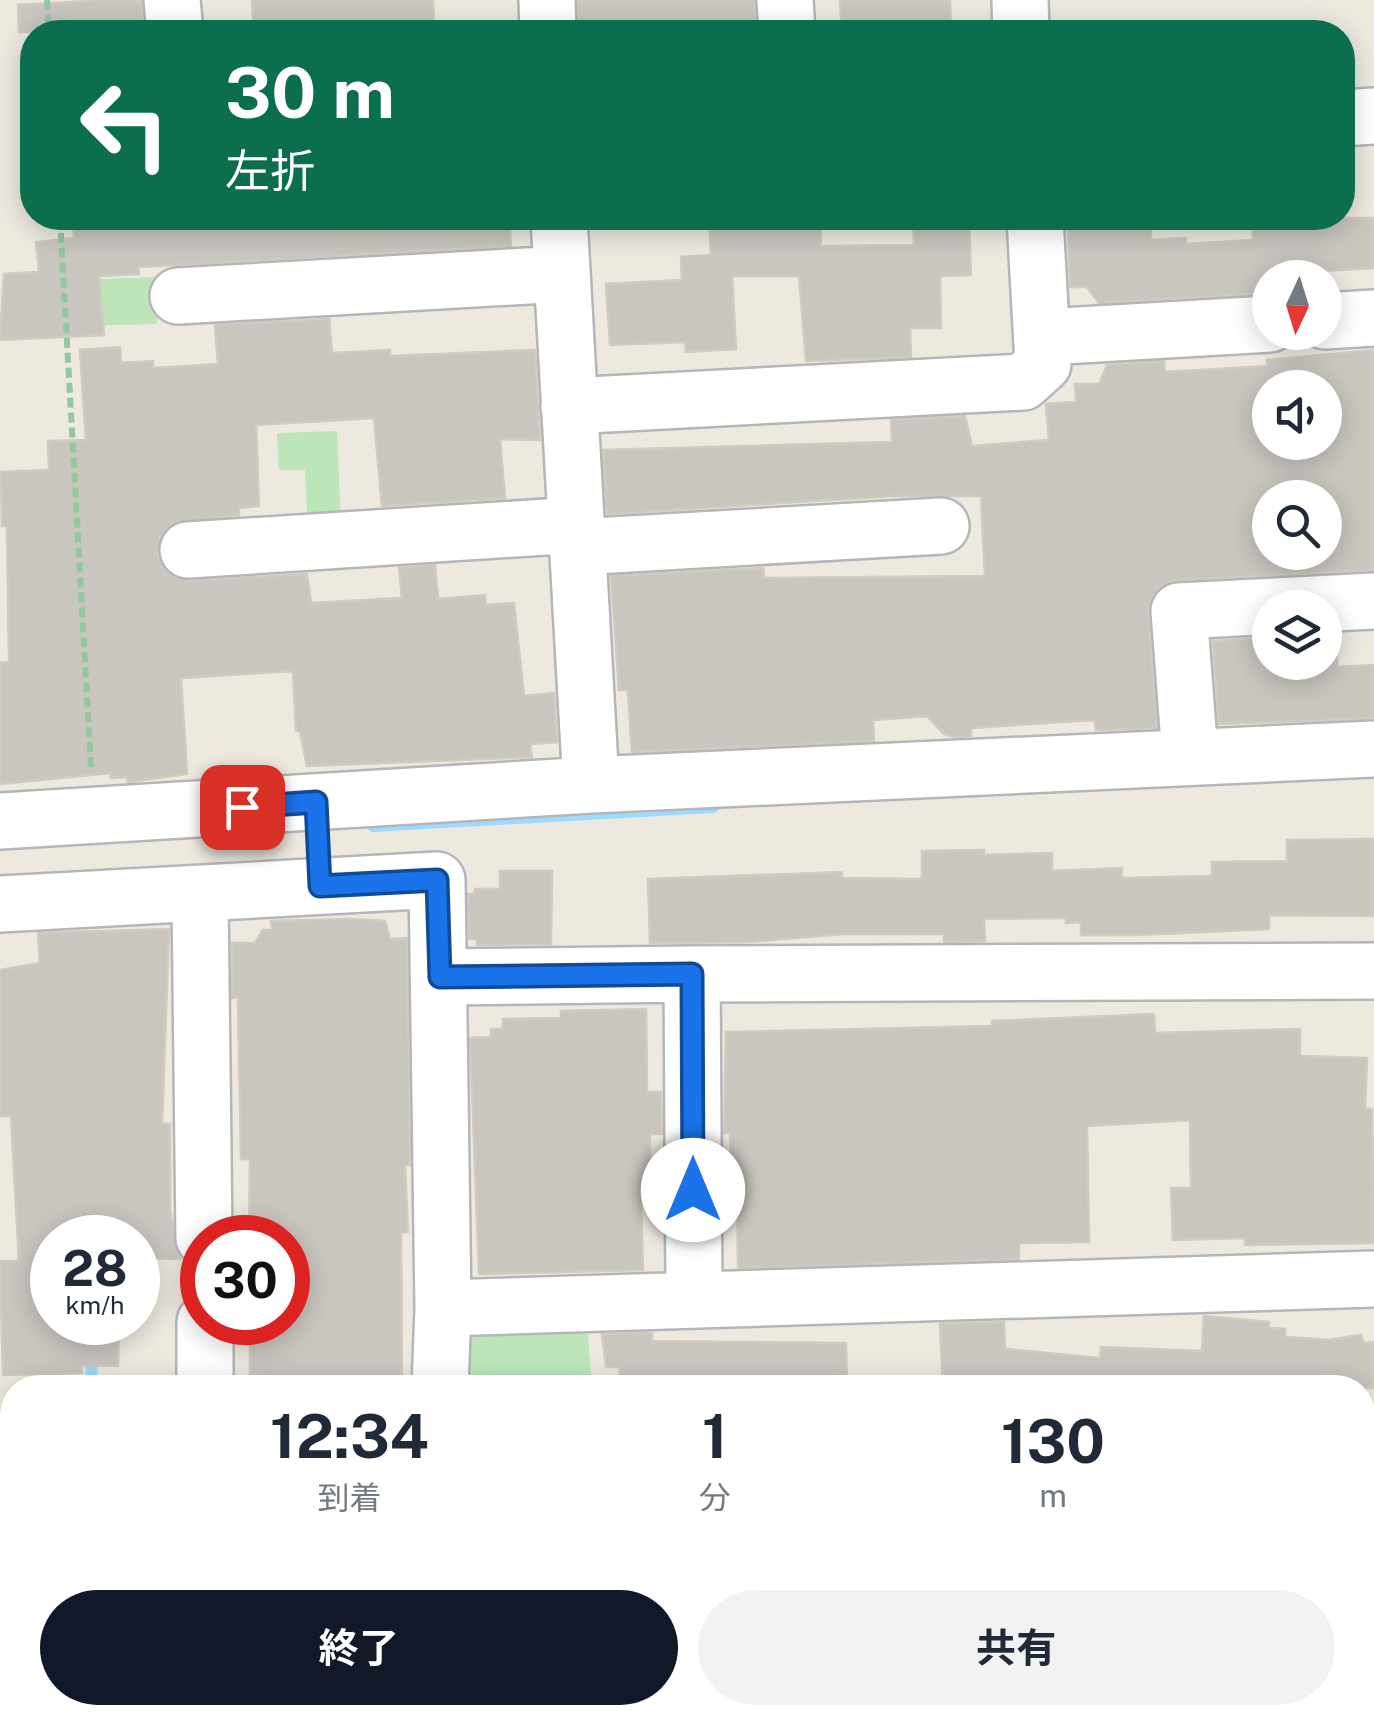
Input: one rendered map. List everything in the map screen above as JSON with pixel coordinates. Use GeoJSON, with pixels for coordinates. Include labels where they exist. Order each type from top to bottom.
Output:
{"type":"FeatureCollection","features":[{"type":"Feature","properties":{"kind":"street"},"geometry":{"type":"LineString","coordinates":[[560,230],[591,785]]}},
{"type":"Feature","properties":{"kind":"street"},"geometry":{"type":"LineString","coordinates":[[569,406],[1023,382],[1043,364],[1045,336],[1037,230]]}},
{"type":"Feature","properties":{"kind":"street"},"geometry":{"type":"LineString","coordinates":[[178,296],[562,274]]}},
{"type":"Feature","properties":{"kind":"street"},"geometry":{"type":"LineString","coordinates":[[1342,319],[1374,318]]}},
{"type":"Feature","properties":{"kind":"street"},"geometry":{"type":"LineString","coordinates":[[1045,336],[1252,325]]}},
{"type":"Feature","properties":{"kind":"street"},"geometry":{"type":"LineString","coordinates":[[188,550],[940,526]]}},
{"type":"Feature","properties":{"kind":"street"},"geometry":{"type":"LineString","coordinates":[[1190,756],[1179,611],[1374,600]]}},
{"type":"Feature","properties":{"kind":"street"},"geometry":{"type":"LineString","coordinates":[[0,904],[200,896],[317,838],[591,785],[1374,749]]}},
{"type":"Feature","properties":{"kind":"street"},"geometry":{"type":"LineString","coordinates":[[0,820],[94,816],[317,838],[437,880],[440,1375]]}},
{"type":"Feature","properties":{"kind":"street"},"geometry":{"type":"LineString","coordinates":[[200,896],[204,1215]]}},
{"type":"Feature","properties":{"kind":"street"},"geometry":{"type":"LineString","coordinates":[[440,977],[1374,971]]}},
{"type":"Feature","properties":{"kind":"street"},"geometry":{"type":"LineString","coordinates":[[692,974],[694,1297]]}},
{"type":"Feature","properties":{"kind":"street"},"geometry":{"type":"LineString","coordinates":[[443,1308],[694,1297],[1374,1279]]}},
{"type":"Feature","properties":{"kind":"street"},"geometry":{"type":"LineString","coordinates":[[205,1345],[205,1375]]}},
{"type":"Feature","properties":{"kind":"path"},"geometry":{"type":"LineString","coordinates":[[61,230],[94,816]]}},
{"type":"Feature","properties":{"kind":"green space"},"geometry":{"type":"Polygon","coordinates":[[[156,277],[157,324],[75,326],[74,280],[156,277]]]}},
{"type":"Feature","properties":{"kind":"green space"},"geometry":{"type":"Polygon","coordinates":[[[337,431],[341,522],[322,523],[307,512],[305,470],[279,470],[277,433],[337,431]]]}},
{"type":"Feature","properties":{"kind":"green space"},"geometry":{"type":"Polygon","coordinates":[[[587,1321],[591,1375],[462,1375],[461,1346],[491,1324],[587,1321]]]}},
{"type":"Feature","properties":{"kind":"building"},"geometry":{"type":"Polygon","coordinates":[[[141,0],[143,20],[20,20],[19,32],[18,5],[141,0]]]}},
{"type":"Feature","properties":{"kind":"building"},"geometry":{"type":"Polygon","coordinates":[[[252,0],[433,0],[434,20],[253,20],[252,0]]]}},
{"type":"Feature","properties":{"kind":"building"},"geometry":{"type":"Polygon","coordinates":[[[578,0],[754,0],[755,20],[579,20],[578,0]]]}},
{"type":"Feature","properties":{"kind":"building"},"geometry":{"type":"Polygon","coordinates":[[[840,0],[950,0],[951,20],[841,20],[840,0]]]}},
{"type":"Feature","properties":{"kind":"building"},"geometry":{"type":"Polygon","coordinates":[[[1355,218],[1374,218],[1374,268],[1342,270],[1342,260],[1252,260],[1252,294],[1099,303],[1087,287],[1070,287],[1068,230],[1151,230],[1151,240],[1186,238],[1186,244],[1253,240],[1253,230],[1355,230],[1355,218]]]}},
{"type":"Feature","properties":{"kind":"building"},"geometry":{"type":"Polygon","coordinates":[[[74,230],[510,230],[511,246],[138,267],[139,274],[99,276],[104,335],[0,340],[4,274],[39,272],[36,242],[74,238],[74,230]]]}},
{"type":"Feature","properties":{"kind":"building"},"geometry":{"type":"Polygon","coordinates":[[[710,230],[820,230],[821,246],[914,245],[913,230],[969,230],[971,275],[940,276],[941,328],[910,328],[911,357],[806,361],[799,276],[732,276],[736,349],[686,352],[685,342],[610,345],[606,284],[682,280],[681,257],[711,255],[710,230]]]}},
{"type":"Feature","properties":{"kind":"building"},"geometry":{"type":"Polygon","coordinates":[[[329,319],[332,353],[390,350],[390,356],[535,350],[540,440],[500,439],[505,498],[382,506],[374,418],[256,425],[259,506],[239,508],[239,515],[172,524],[160,537],[157,553],[162,566],[173,577],[190,581],[307,574],[311,603],[402,598],[399,568],[435,565],[438,599],[485,595],[486,605],[514,603],[524,696],[554,693],[557,742],[530,744],[532,757],[307,766],[300,731],[296,731],[293,671],[181,678],[187,774],[128,782],[127,777],[111,778],[111,773],[0,784],[0,663],[9,662],[7,526],[2,526],[1,472],[49,470],[48,441],[86,440],[80,350],[120,347],[121,363],[153,361],[153,368],[218,364],[215,325],[329,319]]]}},
{"type":"Feature","properties":{"kind":"building"},"geometry":{"type":"Polygon","coordinates":[[[1374,350],[1374,570],[1177,580],[1161,586],[1151,598],[1148,613],[1157,728],[1096,730],[1095,720],[971,728],[971,736],[954,737],[944,734],[927,716],[873,720],[874,741],[632,752],[628,690],[619,690],[611,576],[763,568],[764,578],[985,576],[981,496],[893,496],[607,514],[603,450],[892,442],[891,420],[965,416],[972,446],[1049,440],[1046,404],[1076,402],[1075,384],[1099,384],[1107,365],[1164,361],[1165,372],[1267,366],[1267,360],[1374,350]]]}},
{"type":"Feature","properties":{"kind":"building"},"geometry":{"type":"Polygon","coordinates":[[[1252,639],[1252,680],[1342,680],[1342,667],[1374,665],[1374,718],[1219,724],[1213,641],[1252,639]]]}},
{"type":"Feature","properties":{"kind":"building"},"geometry":{"type":"Polygon","coordinates":[[[1374,839],[1374,916],[1269,915],[1269,929],[1137,935],[1081,935],[1081,922],[1066,923],[1066,918],[984,919],[985,941],[944,942],[944,934],[844,934],[747,942],[650,943],[648,879],[842,872],[842,878],[922,879],[922,851],[984,850],[984,855],[1052,853],[1052,871],[1122,868],[1122,878],[1212,876],[1212,862],[1287,861],[1287,840],[1374,839]]]}},
{"type":"Feature","properties":{"kind":"building"},"geometry":{"type":"Polygon","coordinates":[[[500,871],[552,871],[551,944],[477,945],[477,939],[469,939],[468,894],[474,894],[475,889],[500,889],[500,871]]]}},
{"type":"Feature","properties":{"kind":"building"},"geometry":{"type":"Polygon","coordinates":[[[271,921],[385,921],[390,939],[407,938],[410,1165],[405,1165],[408,1232],[401,1232],[402,1375],[250,1375],[250,1345],[310,1345],[310,1215],[249,1215],[250,1159],[241,1159],[238,997],[232,998],[232,943],[255,943],[263,930],[272,930],[271,921]]]}},
{"type":"Feature","properties":{"kind":"building"},"geometry":{"type":"Polygon","coordinates":[[[169,929],[162,1124],[170,1124],[170,1210],[180,1259],[160,1259],[160,1215],[30,1215],[30,1345],[118,1345],[118,1366],[82,1365],[82,1373],[3,1375],[0,1261],[19,1261],[11,1116],[0,1116],[0,970],[40,963],[38,933],[169,929]]]}},
{"type":"Feature","properties":{"kind":"building"},"geometry":{"type":"Polygon","coordinates":[[[646,1009],[647,1092],[661,1092],[662,1134],[650,1134],[651,1200],[641,1200],[643,1270],[479,1274],[470,1038],[491,1037],[491,1029],[503,1029],[503,1019],[561,1018],[561,1011],[646,1009]]]}},
{"type":"Feature","properties":{"kind":"building"},"geometry":{"type":"Polygon","coordinates":[[[1154,1014],[1155,1033],[1300,1029],[1300,1056],[1367,1058],[1365,1109],[1372,1109],[1374,1243],[1245,1245],[1245,1238],[1173,1240],[1171,1188],[1191,1188],[1190,1120],[1087,1126],[1089,1242],[1019,1243],[1019,1259],[738,1268],[737,1178],[732,1178],[730,1132],[724,1133],[726,1032],[992,1026],[992,1021],[1154,1014]]]}},
{"type":"Feature","properties":{"kind":"building"},"geometry":{"type":"Polygon","coordinates":[[[1204,1316],[1269,1322],[1269,1328],[1285,1329],[1285,1337],[1329,1340],[1361,1335],[1364,1343],[1374,1342],[1374,1375],[942,1375],[940,1324],[1004,1322],[1005,1349],[1100,1358],[1101,1347],[1202,1351],[1204,1316]]]}},
{"type":"Feature","properties":{"kind":"building"},"geometry":{"type":"Polygon","coordinates":[[[652,1333],[652,1341],[846,1343],[847,1375],[620,1375],[620,1367],[606,1367],[602,1334],[652,1333]]]}},
{"type":"Feature","properties":{"kind":"waterway"},"geometry":{"type":"LineString","coordinates":[[373,826],[713,807]]}},
{"type":"Feature","properties":{"kind":"waterway"},"geometry":{"type":"LineString","coordinates":[[91,1350],[92,1375]]}},
{"type":"Feature","properties":{"kind":"route"},"geometry":{"type":"LineString","coordinates":[[242,807],[316,802],[320,886],[437,880],[440,977],[692,974],[693,1190]]}}]}
